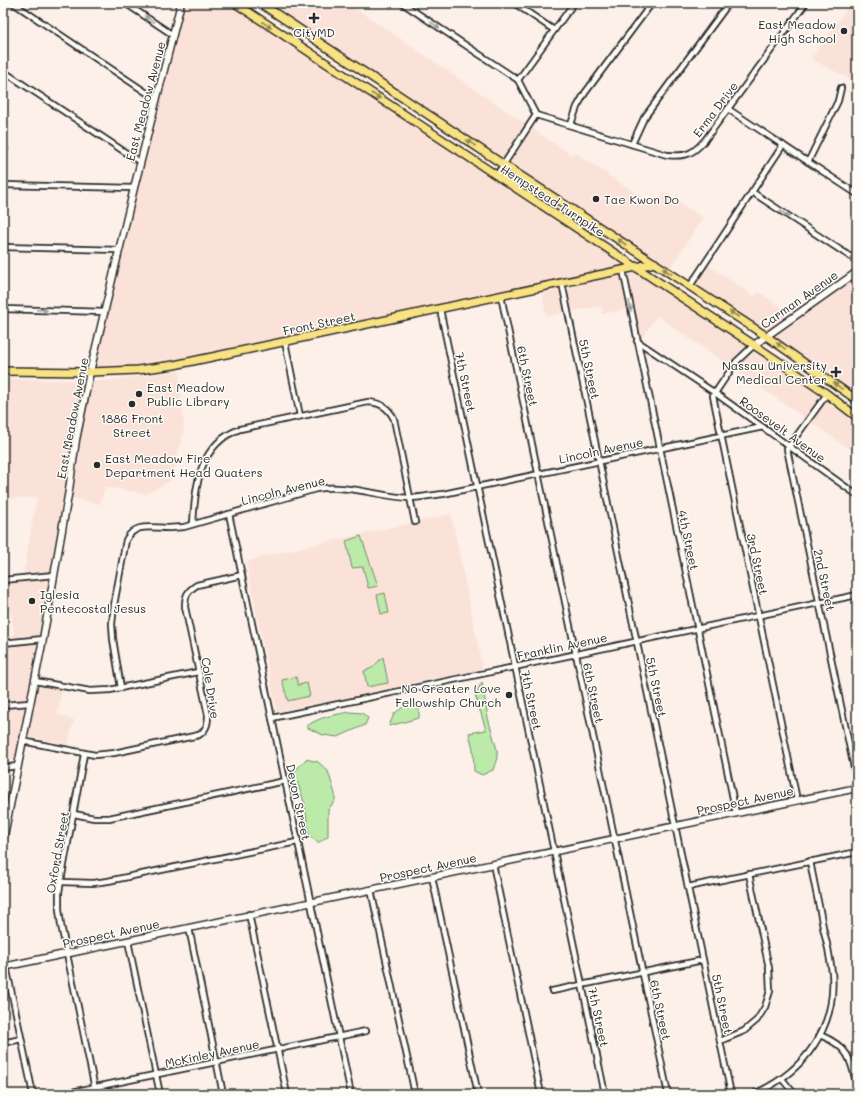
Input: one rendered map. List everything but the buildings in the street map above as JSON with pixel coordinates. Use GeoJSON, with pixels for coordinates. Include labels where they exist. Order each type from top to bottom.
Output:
{"type":"FeatureCollection","features":[{"type":"Feature","properties":{"kind":"main road","name":"Hempstead Turnpike"},"geometry":{"type":"LineString","coordinates":[[235,3],[754,345],[827,394],[857,417]]}},
{"type":"Feature","properties":{"kind":"main road","name":"Hempstead Turnpike"},"geometry":{"type":"LineString","coordinates":[[260,3],[271,6],[504,165],[766,336],[857,400]]}},
{"type":"Feature","properties":{"kind":"main road","name":"Front Street"},"geometry":{"type":"LineString","coordinates":[[3,371],[90,372],[138,370],[174,365],[655,263]]}},
{"type":"Feature","properties":{"kind":"street"},"geometry":{"type":"LineString","coordinates":[[13,3],[156,99]]}},
{"type":"Feature","properties":{"kind":"street"},"geometry":{"type":"LineString","coordinates":[[125,3],[173,36]]}},
{"type":"Feature","properties":{"kind":"street","name":"East Meadow Avenue"},"geometry":{"type":"LineString","coordinates":[[3,841],[43,639],[69,490],[76,440],[90,372],[140,162],[181,3]]}},
{"type":"Feature","properties":{"kind":"street"},"geometry":{"type":"LineString","coordinates":[[402,3],[518,80],[536,114],[496,176]]}},
{"type":"Feature","properties":{"kind":"street"},"geometry":{"type":"LineString","coordinates":[[514,3],[554,30]]}},
{"type":"Feature","properties":{"kind":"street"},"geometry":{"type":"LineString","coordinates":[[518,80],[574,3]]}},
{"type":"Feature","properties":{"kind":"street"},"geometry":{"type":"LineString","coordinates":[[571,124],[577,107],[585,93],[652,3]]}},
{"type":"Feature","properties":{"kind":"street"},"geometry":{"type":"LineString","coordinates":[[632,144],[644,118],[729,3]]}},
{"type":"Feature","properties":{"kind":"street","name":"Erma Drive"},"geometry":{"type":"LineString","coordinates":[[536,114],[667,155],[686,155],[699,148],[806,3]]}},
{"type":"Feature","properties":{"kind":"street"},"geometry":{"type":"LineString","coordinates":[[3,71],[140,162]]}},
{"type":"Feature","properties":{"kind":"street"},"geometry":{"type":"LineString","coordinates":[[808,162],[838,101],[841,88]]}},
{"type":"Feature","properties":{"kind":"street"},"geometry":{"type":"LineString","coordinates":[[728,109],[857,194]]}},
{"type":"Feature","properties":{"kind":"street"},"geometry":{"type":"LineString","coordinates":[[690,286],[782,145]]}},
{"type":"Feature","properties":{"kind":"street"},"geometry":{"type":"LineString","coordinates":[[3,158],[4,147]]}},
{"type":"Feature","properties":{"kind":"street"},"geometry":{"type":"LineString","coordinates":[[3,184],[134,188]]}},
{"type":"Feature","properties":{"kind":"street"},"geometry":{"type":"LineString","coordinates":[[752,192],[857,261]]}},
{"type":"Feature","properties":{"kind":"street"},"geometry":{"type":"LineString","coordinates":[[3,247],[119,250]]}},
{"type":"Feature","properties":{"kind":"street","name":"4th Street"},"geometry":{"type":"LineString","coordinates":[[623,270],[736,813]]}},
{"type":"Feature","properties":{"kind":"street","name":"Carman Avenue"},"geometry":{"type":"LineString","coordinates":[[754,345],[857,272]]}},
{"type":"Feature","properties":{"kind":"street","name":"5th Street"},"geometry":{"type":"LineString","coordinates":[[562,283],[732,1094]]}},
{"type":"Feature","properties":{"kind":"street","name":"6th Street"},"geometry":{"type":"LineString","coordinates":[[501,296],[668,1094]]}},
{"type":"Feature","properties":{"kind":"street"},"geometry":{"type":"LineString","coordinates":[[3,309],[105,312]]}},
{"type":"Feature","properties":{"kind":"street","name":"7th Street"},"geometry":{"type":"LineString","coordinates":[[440,309],[605,1094]]}},
{"type":"Feature","properties":{"kind":"street","name":"Roosevelt Avenue"},"geometry":{"type":"LineString","coordinates":[[637,341],[715,393],[857,495]]}},
{"type":"Feature","properties":{"kind":"street"},"geometry":{"type":"LineString","coordinates":[[285,342],[300,416]]}},
{"type":"Feature","properties":{"kind":"street"},"geometry":{"type":"LineString","coordinates":[[715,393],[736,362],[754,345]]}},
{"type":"Feature","properties":{"kind":"street","name":"3rd Street"},"geometry":{"type":"LineString","coordinates":[[715,393],[713,396],[721,436],[797,800]]}},
{"type":"Feature","properties":{"kind":"street"},"geometry":{"type":"LineString","coordinates":[[790,446],[827,394]]}},
{"type":"Feature","properties":{"kind":"street"},"geometry":{"type":"LineString","coordinates":[[194,524],[194,502],[200,470],[205,459],[215,446],[225,437],[240,429],[356,404],[376,403],[385,406],[391,412],[394,419],[415,522]]}},
{"type":"Feature","properties":{"kind":"street","name":"Lincoln Avenue"},"geometry":{"type":"LineString","coordinates":[[121,688],[112,624],[126,540],[129,534],[135,529],[143,527],[169,528],[194,524],[327,487],[410,498],[443,494],[763,427]]}},
{"type":"Feature","properties":{"kind":"street","name":"2nd Street"},"geometry":{"type":"LineString","coordinates":[[790,446],[787,449],[857,782]]}},
{"type":"Feature","properties":{"kind":"street","name":"Devon Street"},"geometry":{"type":"LineString","coordinates":[[229,514],[350,1094]]}},
{"type":"Feature","properties":{"kind":"street"},"geometry":{"type":"LineString","coordinates":[[3,580],[54,575]]}},
{"type":"Feature","properties":{"kind":"street","name":"Cole Drive"},"geometry":{"type":"LineString","coordinates":[[22,741],[95,755],[114,753],[198,735],[204,731],[208,720],[185,607],[186,595],[190,589],[196,585],[242,575]]}},
{"type":"Feature","properties":{"kind":"street","name":"Franklin Avenue"},"geometry":{"type":"LineString","coordinates":[[272,718],[857,595]]}},
{"type":"Feature","properties":{"kind":"street"},"geometry":{"type":"LineString","coordinates":[[3,642],[43,639]]}},
{"type":"Feature","properties":{"kind":"street"},"geometry":{"type":"LineString","coordinates":[[35,681],[90,691],[110,690],[198,672]]}},
{"type":"Feature","properties":{"kind":"street"},"geometry":{"type":"LineString","coordinates":[[3,705],[30,703]]}},
{"type":"Feature","properties":{"kind":"street","name":"Oxford Street"},"geometry":{"type":"LineString","coordinates":[[84,754],[59,892],[59,908],[96,1094]]}},
{"type":"Feature","properties":{"kind":"street"},"geometry":{"type":"LineString","coordinates":[[3,768],[17,766]]}},
{"type":"Feature","properties":{"kind":"street"},"geometry":{"type":"LineString","coordinates":[[74,814],[94,818],[109,818],[285,781]]}},
{"type":"Feature","properties":{"kind":"street","name":"Prospect Avenue"},"geometry":{"type":"LineString","coordinates":[[5,967],[250,914],[857,788]]}},
{"type":"Feature","properties":{"kind":"street"},"geometry":{"type":"LineString","coordinates":[[62,882],[92,883],[108,881],[297,842]]}},
{"type":"Feature","properties":{"kind":"street"},"geometry":{"type":"LineString","coordinates":[[688,887],[857,852]]}},
{"type":"Feature","properties":{"kind":"street"},"geometry":{"type":"LineString","coordinates":[[754,1094],[782,1079],[804,1060],[820,1035],[831,1002],[832,972],[810,861]]}},
{"type":"Feature","properties":{"kind":"street"},"geometry":{"type":"LineString","coordinates":[[493,864],[541,1094]]}},
{"type":"Feature","properties":{"kind":"street"},"geometry":{"type":"LineString","coordinates":[[720,1041],[744,1031],[757,1020],[765,1007],[770,991],[769,968],[749,874]]}},
{"type":"Feature","properties":{"kind":"street"},"geometry":{"type":"LineString","coordinates":[[432,877],[478,1094]]}},
{"type":"Feature","properties":{"kind":"street"},"geometry":{"type":"LineString","coordinates":[[371,890],[414,1094]]}},
{"type":"Feature","properties":{"kind":"street"},"geometry":{"type":"LineString","coordinates":[[250,914],[287,1094]]}},
{"type":"Feature","properties":{"kind":"street"},"geometry":{"type":"LineString","coordinates":[[189,928],[223,1094]]}},
{"type":"Feature","properties":{"kind":"street"},"geometry":{"type":"LineString","coordinates":[[128,941],[160,1094]]}},
{"type":"Feature","properties":{"kind":"street"},"geometry":{"type":"LineString","coordinates":[[552,992],[703,960]]}},
{"type":"Feature","properties":{"kind":"street"},"geometry":{"type":"LineString","coordinates":[[5,967],[33,1094]]}},
{"type":"Feature","properties":{"kind":"street","name":"McKinley Avenue"},"geometry":{"type":"LineString","coordinates":[[62,1094],[366,1031]]}},
{"type":"Feature","properties":{"kind":"street"},"geometry":{"type":"LineString","coordinates":[[820,1035],[836,1043],[850,1058],[857,1087]]}},
{"type":"Feature","properties":{"kind":"street"},"geometry":{"type":"LineString","coordinates":[[3,1043],[22,1039]]}},
{"type":"Feature","properties":{"kind":"street"},"geometry":{"type":"LineString","coordinates":[[782,1079],[794,1094]]}},
{"type":"Feature","properties":{"kind":"shaded area"},"geometry":{"type":"Polygon","coordinates":[[[164,3],[235,3],[636,267],[174,365],[90,372],[178,13],[164,3]]]}},
{"type":"Feature","properties":{"kind":"shaded area"},"geometry":{"type":"Polygon","coordinates":[[[262,3],[301,3],[309,8],[313,3],[348,3],[571,155],[574,152],[655,206],[664,192],[703,218],[668,271],[262,3]]]}},
{"type":"Feature","properties":{"kind":"shaded area","name":"East Meadow High School"},"geometry":{"type":"Polygon","coordinates":[[[851,3],[857,3],[857,83],[811,59],[851,3]]]}},
{"type":"Feature","properties":{"kind":"shaded area"},"geometry":{"type":"Polygon","coordinates":[[[706,264],[754,296],[759,292],[790,313],[764,332],[692,286],[706,264]]]}},
{"type":"Feature","properties":{"kind":"shaded area"},"geometry":{"type":"Polygon","coordinates":[[[635,272],[821,396],[857,424],[857,454],[657,316],[640,341],[632,308],[602,314],[601,306],[546,316],[542,292],[635,272]]]}},
{"type":"Feature","properties":{"kind":"shaded area","name":"Nassau University Medical Center"},"geometry":{"type":"Polygon","coordinates":[[[857,277],[857,407],[773,338],[857,277]]]}},
{"type":"Feature","properties":{"kind":"shaded area"},"geometry":{"type":"Polygon","coordinates":[[[179,371],[184,426],[175,467],[170,481],[147,494],[105,487],[100,504],[72,498],[40,676],[63,683],[58,715],[74,720],[68,744],[28,737],[21,759],[3,761],[3,647],[14,633],[11,611],[6,611],[4,584],[22,581],[37,497],[3,499],[3,379],[102,381],[179,371]]]}},
{"type":"Feature","properties":{"kind":"shaded area"},"geometry":{"type":"Polygon","coordinates":[[[451,514],[483,669],[277,712],[246,562],[264,556],[451,514]]]}},
{"type":"Feature","properties":{"kind":"green space"},"geometry":{"type":"Polygon","coordinates":[[[361,536],[378,586],[368,588],[363,567],[352,568],[346,541],[361,536]]]}},
{"type":"Feature","properties":{"kind":"green space"},"geometry":{"type":"Polygon","coordinates":[[[385,593],[389,613],[381,614],[377,595],[385,593]]]}},
{"type":"Feature","properties":{"kind":"green space"},"geometry":{"type":"Polygon","coordinates":[[[383,657],[388,683],[367,687],[364,671],[372,668],[383,657]]]}},
{"type":"Feature","properties":{"kind":"green space"},"geometry":{"type":"Polygon","coordinates":[[[296,677],[298,685],[307,683],[310,696],[288,701],[282,680],[296,677]]]}},
{"type":"Feature","properties":{"kind":"green space"},"geometry":{"type":"Polygon","coordinates":[[[482,682],[488,718],[497,750],[497,758],[493,770],[482,775],[474,771],[473,749],[469,733],[486,730],[475,694],[482,682]]]}},
{"type":"Feature","properties":{"kind":"green space"},"geometry":{"type":"Polygon","coordinates":[[[409,702],[419,709],[419,718],[389,726],[394,714],[409,702]]]}},
{"type":"Feature","properties":{"kind":"green space"},"geometry":{"type":"Polygon","coordinates":[[[349,712],[362,713],[368,718],[365,725],[338,737],[323,735],[306,727],[315,721],[332,715],[349,712]]]}},
{"type":"Feature","properties":{"kind":"green space"},"geometry":{"type":"Polygon","coordinates":[[[306,759],[318,762],[328,771],[335,794],[335,800],[328,810],[328,836],[318,843],[309,835],[305,805],[294,772],[306,759]]]}},
{"type":"Feature","properties":{"kind":"place","name":"CityMD"},"geometry":{"type":"Point","coordinates":[314,18]}},
{"type":"Feature","properties":{"kind":"place","name":"East Meadow High School"},"geometry":{"type":"Point","coordinates":[844,31]}},
{"type":"Feature","properties":{"kind":"place","name":"Tae Kwon Do"},"geometry":{"type":"Point","coordinates":[596,199]}},
{"type":"Feature","properties":{"kind":"place","name":"Nassau University Medical Center"},"geometry":{"type":"Point","coordinates":[836,372]}},
{"type":"Feature","properties":{"kind":"place","name":"East Meadow Public Library"},"geometry":{"type":"Point","coordinates":[139,394]}},
{"type":"Feature","properties":{"kind":"place","name":"1886 Front Street"},"geometry":{"type":"Point","coordinates":[132,404]}},
{"type":"Feature","properties":{"kind":"place","name":"East Meadow Fire Department Head Quaters"},"geometry":{"type":"Point","coordinates":[97,465]}},
{"type":"Feature","properties":{"kind":"place","name":"Iglesia Pentecostal Jesus"},"geometry":{"type":"Point","coordinates":[32,601]}},
{"type":"Feature","properties":{"kind":"place","name":"No Greater Love Fellowship Church"},"geometry":{"type":"Point","coordinates":[509,695]}}]}
